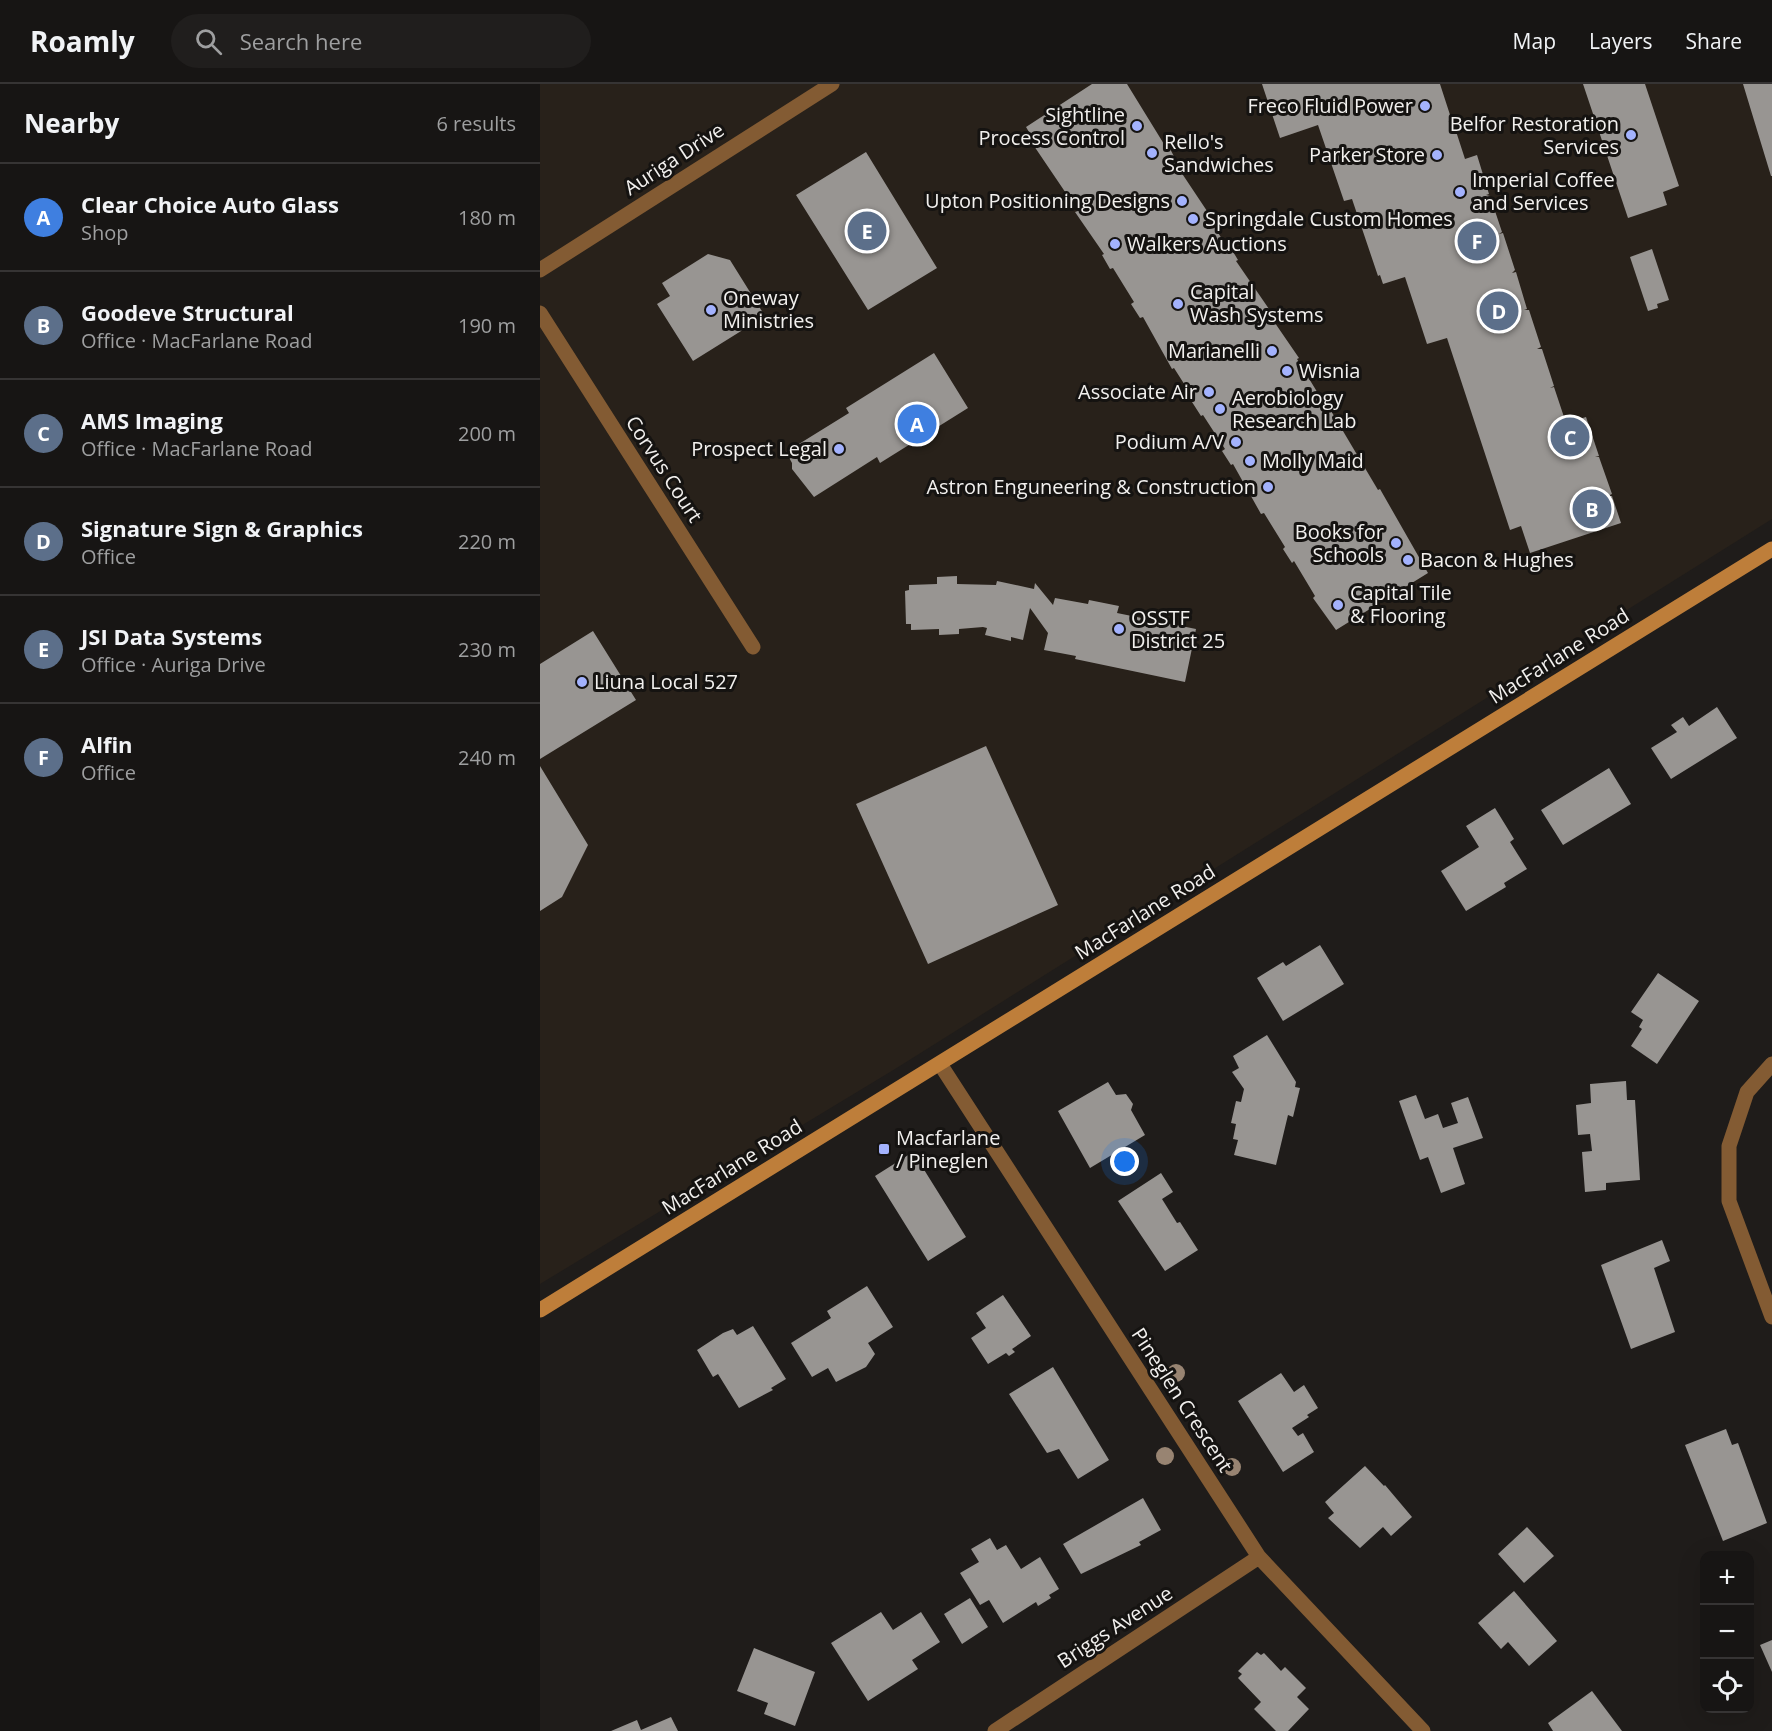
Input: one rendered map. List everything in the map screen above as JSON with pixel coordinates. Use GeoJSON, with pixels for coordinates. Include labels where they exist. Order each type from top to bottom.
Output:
{"type":"FeatureCollection","features":[{"type":"Feature","properties":{"kind":"street","name":"Auriga Drive"},"geometry":{"type":"LineString","coordinates":[[540,270],[832,84]]}},
{"type":"Feature","properties":{"kind":"street","name":"Corvus Court"},"geometry":{"type":"LineString","coordinates":[[540,313],[753,647]]}},
{"type":"Feature","properties":{"kind":"street","name":"MacFarlane Road"},"geometry":{"type":"LineString","coordinates":[[540,1310],[1772,549]]}},
{"type":"Feature","properties":{"kind":"street","name":"Pineglen Crescent"},"geometry":{"type":"LineString","coordinates":[[940,1064],[1259,1557],[1424,1731]]}},
{"type":"Feature","properties":{"kind":"street"},"geometry":{"type":"LineString","coordinates":[[1772,1064],[1746,1094],[1729,1146],[1729,1201],[1772,1317]]}},
{"type":"Feature","properties":{"kind":"street","name":"Briggs Avenue"},"geometry":{"type":"LineString","coordinates":[[995,1731],[1259,1557]]}},
{"type":"Feature","properties":{"kind":"shaded area"},"geometry":{"type":"Polygon","coordinates":[[[540,84],[1772,84],[1772,519],[895,1069],[540,1284],[540,84]]]}},
{"type":"Feature","properties":{"kind":"building"},"geometry":{"type":"Polygon","coordinates":[[[1092,84],[1127,84],[1167,149],[1169,147],[1177,162],[1175,163],[1207,211],[1205,212],[1227,247],[1229,245],[1238,260],[1236,261],[1269,309],[1266,310],[1299,358],[1297,359],[1319,395],[1321,394],[1378,490],[1380,489],[1428,573],[1336,630],[1313,598],[1315,596],[1294,561],[1292,563],[1283,549],[1285,547],[1264,513],[1261,514],[1233,464],[1231,465],[1222,451],[1225,449],[1192,402],[1195,401],[1174,368],[1172,369],[1143,317],[1140,318],[1131,304],[1134,302],[1113,268],[1110,269],[1102,255],[1104,254],[1075,212],[1078,211],[1032,143],[1035,142],[1026,127],[1092,84]]]}},
{"type":"Feature","properties":{"kind":"building"},"geometry":{"type":"Polygon","coordinates":[[[1262,84],[1440,84],[1452,121],[1448,122],[1453,122],[1465,159],[1477,155],[1489,194],[1486,195],[1490,196],[1502,232],[1499,234],[1503,233],[1515,270],[1512,273],[1516,272],[1527,309],[1524,310],[1529,310],[1541,347],[1537,349],[1542,349],[1554,386],[1550,388],[1554,387],[1566,423],[1586,417],[1599,456],[1595,457],[1599,457],[1612,494],[1608,496],[1612,496],[1621,523],[1530,553],[1521,526],[1510,530],[1447,338],[1427,344],[1405,277],[1383,284],[1380,275],[1378,276],[1352,199],[1344,201],[1318,125],[1280,138],[1262,84]]]}},
{"type":"Feature","properties":{"kind":"building","name":"Belfor Restoration Services"},"geometry":{"type":"Polygon","coordinates":[[[1583,84],[1645,84],[1679,186],[1663,192],[1667,205],[1628,218],[1583,84]]]}},
{"type":"Feature","properties":{"kind":"building"},"geometry":{"type":"Polygon","coordinates":[[[1743,84],[1772,84],[1772,176],[1771,176],[1743,84]]]}},
{"type":"Feature","properties":{"kind":"building"},"geometry":{"type":"Polygon","coordinates":[[[866,152],[937,268],[868,310],[796,195],[866,152]]]}},
{"type":"Feature","properties":{"kind":"building"},"geometry":{"type":"Polygon","coordinates":[[[1652,249],[1669,300],[1657,304],[1658,308],[1648,311],[1630,257],[1652,249]]]}},
{"type":"Feature","properties":{"kind":"building","name":"Oneway Ministries"},"geometry":{"type":"Polygon","coordinates":[[[708,254],[730,260],[765,316],[693,361],[657,304],[670,296],[662,283],[708,254]]]}},
{"type":"Feature","properties":{"kind":"building"},"geometry":{"type":"Polygon","coordinates":[[[934,353],[968,408],[880,463],[877,457],[814,497],[792,469],[792,463],[786,452],[849,413],[846,408],[934,353]]]}},
{"type":"Feature","properties":{"kind":"building","name":"OSSTF District 25"},"geometry":{"type":"Polygon","coordinates":[[[957,576],[957,584],[996,585],[997,581],[1034,589],[1035,583],[1053,605],[1055,598],[1088,604],[1089,600],[1119,606],[1117,613],[1196,629],[1185,682],[1075,659],[1076,656],[1044,650],[1048,633],[1030,608],[1023,640],[1011,637],[1011,641],[985,635],[987,628],[983,627],[959,629],[959,634],[939,635],[939,629],[911,630],[911,624],[906,624],[905,591],[909,590],[909,585],[937,584],[937,577],[957,576]]]}},
{"type":"Feature","properties":{"kind":"building","name":"Liuna Local 527"},"geometry":{"type":"Polygon","coordinates":[[[593,631],[636,700],[540,759],[540,664],[593,631]]]}},
{"type":"Feature","properties":{"kind":"building"},"geometry":{"type":"Polygon","coordinates":[[[1717,707],[1737,738],[1671,779],[1651,748],[1677,732],[1671,725],[1683,717],[1689,726],[1717,707]]]}},
{"type":"Feature","properties":{"kind":"building"},"geometry":{"type":"Polygon","coordinates":[[[986,746],[1058,905],[928,964],[856,804],[986,746]]]}},
{"type":"Feature","properties":{"kind":"building"},"geometry":{"type":"Polygon","coordinates":[[[540,766],[588,845],[562,897],[540,911],[540,766]]]}},
{"type":"Feature","properties":{"kind":"building"},"geometry":{"type":"Polygon","coordinates":[[[1609,768],[1631,804],[1563,845],[1541,810],[1609,768]]]}},
{"type":"Feature","properties":{"kind":"building"},"geometry":{"type":"Polygon","coordinates":[[[1495,808],[1514,839],[1510,842],[1527,869],[1504,883],[1506,887],[1466,911],[1441,871],[1479,847],[1466,826],[1495,808]]]}},
{"type":"Feature","properties":{"kind":"building"},"geometry":{"type":"Polygon","coordinates":[[[1320,945],[1344,984],[1283,1021],[1257,978],[1283,962],[1286,966],[1320,945]]]}},
{"type":"Feature","properties":{"kind":"building"},"geometry":{"type":"Polygon","coordinates":[[[1658,973],[1699,1001],[1657,1064],[1631,1046],[1642,1029],[1639,1027],[1643,1020],[1631,1012],[1658,973]]]}},
{"type":"Feature","properties":{"kind":"building"},"geometry":{"type":"Polygon","coordinates":[[[1267,1035],[1296,1082],[1295,1087],[1300,1088],[1293,1117],[1288,1115],[1276,1165],[1234,1155],[1238,1140],[1233,1139],[1236,1124],[1231,1123],[1236,1101],[1241,1102],[1244,1089],[1232,1072],[1239,1068],[1233,1056],[1267,1035]]]}},
{"type":"Feature","properties":{"kind":"building"},"geometry":{"type":"Polygon","coordinates":[[[1626,1081],[1627,1100],[1635,1100],[1640,1180],[1606,1183],[1606,1190],[1585,1192],[1582,1152],[1592,1151],[1590,1134],[1578,1135],[1576,1105],[1591,1103],[1590,1084],[1626,1081]]]}},
{"type":"Feature","properties":{"kind":"building"},"geometry":{"type":"Polygon","coordinates":[[[1108,1082],[1116,1095],[1126,1094],[1133,1104],[1131,1110],[1145,1135],[1090,1168],[1058,1111],[1108,1082]]]}},
{"type":"Feature","properties":{"kind":"building"},"geometry":{"type":"Polygon","coordinates":[[[1416,1095],[1425,1119],[1438,1114],[1443,1128],[1458,1123],[1451,1103],[1468,1097],[1483,1138],[1453,1148],[1465,1184],[1441,1193],[1428,1157],[1420,1160],[1399,1101],[1416,1095]]]}},
{"type":"Feature","properties":{"kind":"building"},"geometry":{"type":"Polygon","coordinates":[[[913,1152],[966,1237],[928,1261],[875,1176],[913,1152]]]}},
{"type":"Feature","properties":{"kind":"building"},"geometry":{"type":"Polygon","coordinates":[[[1161,1173],[1173,1192],[1162,1199],[1198,1250],[1165,1271],[1118,1201],[1161,1173]]]}},
{"type":"Feature","properties":{"kind":"building"},"geometry":{"type":"Polygon","coordinates":[[[1662,1240],[1670,1261],[1654,1268],[1675,1332],[1631,1349],[1601,1265],[1662,1240]]]}},
{"type":"Feature","properties":{"kind":"building"},"geometry":{"type":"Polygon","coordinates":[[[867,1286],[893,1327],[868,1343],[875,1354],[866,1367],[836,1382],[828,1368],[812,1377],[791,1343],[831,1318],[827,1311],[867,1286]]]}},
{"type":"Feature","properties":{"kind":"building"},"geometry":{"type":"Polygon","coordinates":[[[1003,1295],[1031,1336],[1012,1349],[1015,1352],[1009,1356],[1006,1353],[988,1364],[971,1338],[986,1328],[976,1313],[1003,1295]]]}},
{"type":"Feature","properties":{"kind":"building"},"geometry":{"type":"Polygon","coordinates":[[[753,1326],[786,1379],[771,1388],[773,1390],[739,1408],[718,1374],[713,1377],[697,1350],[723,1333],[733,1329],[737,1335],[753,1326]]]}},
{"type":"Feature","properties":{"kind":"building"},"geometry":{"type":"Polygon","coordinates":[[[1053,1367],[1109,1460],[1078,1479],[1059,1449],[1047,1453],[1009,1394],[1053,1367]]]}},
{"type":"Feature","properties":{"kind":"building"},"geometry":{"type":"Polygon","coordinates":[[[1281,1373],[1294,1392],[1304,1385],[1318,1408],[1292,1428],[1298,1436],[1303,1433],[1314,1452],[1283,1472],[1238,1401],[1281,1373]]]}},
{"type":"Feature","properties":{"kind":"building"},"geometry":{"type":"Polygon","coordinates":[[[1726,1429],[1732,1445],[1738,1443],[1767,1523],[1723,1541],[1685,1445],[1726,1429]]]}},
{"type":"Feature","properties":{"kind":"building"},"geometry":{"type":"Polygon","coordinates":[[[1365,1466],[1385,1485],[1412,1517],[1391,1536],[1383,1527],[1360,1548],[1328,1518],[1334,1513],[1325,1502],[1365,1466]]]}},
{"type":"Feature","properties":{"kind":"building"},"geometry":{"type":"Polygon","coordinates":[[[1143,1498],[1161,1530],[1139,1542],[1141,1545],[1081,1574],[1063,1544],[1143,1498]]]}},
{"type":"Feature","properties":{"kind":"building"},"geometry":{"type":"Polygon","coordinates":[[[1527,1527],[1554,1556],[1524,1583],[1498,1554],[1527,1527]]]}},
{"type":"Feature","properties":{"kind":"building"},"geometry":{"type":"Polygon","coordinates":[[[990,1538],[997,1550],[1006,1545],[1021,1569],[1040,1557],[1059,1589],[1049,1595],[1051,1598],[1038,1606],[1036,1602],[1003,1623],[989,1600],[980,1605],[960,1573],[979,1562],[971,1549],[990,1538]]]}},
{"type":"Feature","properties":{"kind":"building"},"geometry":{"type":"Polygon","coordinates":[[[1514,1591],[1557,1641],[1529,1666],[1508,1642],[1501,1649],[1478,1623],[1514,1591]]]}},
{"type":"Feature","properties":{"kind":"building"},"geometry":{"type":"Polygon","coordinates":[[[970,1598],[988,1627],[962,1644],[944,1614],[970,1598]]]}},
{"type":"Feature","properties":{"kind":"building"},"geometry":{"type":"Polygon","coordinates":[[[881,1612],[893,1630],[921,1612],[940,1642],[912,1660],[918,1669],[868,1701],[831,1643],[881,1612]]]}},
{"type":"Feature","properties":{"kind":"building"},"geometry":{"type":"Polygon","coordinates":[[[1772,1640],[1772,1672],[1760,1645],[1772,1640]]]}},
{"type":"Feature","properties":{"kind":"building"},"geometry":{"type":"Polygon","coordinates":[[[754,1648],[815,1672],[795,1726],[764,1714],[768,1703],[737,1691],[754,1648]]]}},
{"type":"Feature","properties":{"kind":"building"},"geometry":{"type":"Polygon","coordinates":[[[1257,1652],[1261,1655],[1264,1653],[1281,1671],[1285,1667],[1306,1688],[1297,1697],[1309,1709],[1288,1731],[1276,1731],[1254,1709],[1261,1702],[1238,1678],[1242,1674],[1238,1671],[1257,1652]]]}},
{"type":"Feature","properties":{"kind":"building"},"geometry":{"type":"Polygon","coordinates":[[[1592,1691],[1622,1731],[1553,1731],[1548,1723],[1592,1691]]]}},
{"type":"Feature","properties":{"kind":"building"},"geometry":{"type":"Polygon","coordinates":[[[671,1717],[678,1731],[611,1731],[637,1720],[641,1730],[671,1717]]]}},
{"type":"Feature","properties":{"kind":"place","name":"Freco Fluid Power"},"geometry":{"type":"Point","coordinates":[1425,106]}},
{"type":"Feature","properties":{"kind":"place","name":"Sightline Process Control"},"geometry":{"type":"Point","coordinates":[1137,126]}},
{"type":"Feature","properties":{"kind":"place","name":"Belfor Restoration Services"},"geometry":{"type":"Point","coordinates":[1631,135]}},
{"type":"Feature","properties":{"kind":"place","name":"Rello's Sandwiches"},"geometry":{"type":"Point","coordinates":[1152,153]}},
{"type":"Feature","properties":{"kind":"place","name":"Parker Store"},"geometry":{"type":"Point","coordinates":[1437,155]}},
{"type":"Feature","properties":{"kind":"place","name":"Imperial Coffee and Services"},"geometry":{"type":"Point","coordinates":[1460,192]}},
{"type":"Feature","properties":{"kind":"place","name":"Upton Positioning Designs"},"geometry":{"type":"Point","coordinates":[1182,201]}},
{"type":"Feature","properties":{"kind":"place","name":"Springdale Custom Homes"},"geometry":{"type":"Point","coordinates":[1193,219]}},
{"type":"Feature","properties":{"kind":"place","name":"JSI Data Systems"},"geometry":{"type":"Point","coordinates":[867,231]}},
{"type":"Feature","properties":{"kind":"place","name":"Alfin"},"geometry":{"type":"Point","coordinates":[1477,241]}},
{"type":"Feature","properties":{"kind":"place","name":"Walkers Auctions"},"geometry":{"type":"Point","coordinates":[1115,244]}},
{"type":"Feature","properties":{"kind":"place","name":"Capital Wash Systems"},"geometry":{"type":"Point","coordinates":[1178,304]}},
{"type":"Feature","properties":{"kind":"place","name":"Oneway Ministries"},"geometry":{"type":"Point","coordinates":[711,310]}},
{"type":"Feature","properties":{"kind":"place","name":"Signature Sign & Graphics"},"geometry":{"type":"Point","coordinates":[1499,311]}},
{"type":"Feature","properties":{"kind":"place","name":"Marianelli"},"geometry":{"type":"Point","coordinates":[1272,351]}},
{"type":"Feature","properties":{"kind":"place","name":"Wisnia"},"geometry":{"type":"Point","coordinates":[1287,371]}},
{"type":"Feature","properties":{"kind":"place","name":"Associate Air"},"geometry":{"type":"Point","coordinates":[1209,392]}},
{"type":"Feature","properties":{"kind":"place","name":"Aerobiology Research Lab"},"geometry":{"type":"Point","coordinates":[1220,409]}},
{"type":"Feature","properties":{"kind":"place","name":"Clear Choice Auto Glass"},"geometry":{"type":"Point","coordinates":[917,424]}},
{"type":"Feature","properties":{"kind":"place","name":"AMS Imaging"},"geometry":{"type":"Point","coordinates":[1570,437]}},
{"type":"Feature","properties":{"kind":"place","name":"Podium A/V"},"geometry":{"type":"Point","coordinates":[1236,442]}},
{"type":"Feature","properties":{"kind":"place","name":"Prospect Legal"},"geometry":{"type":"Point","coordinates":[839,449]}},
{"type":"Feature","properties":{"kind":"place","name":"Molly Maid"},"geometry":{"type":"Point","coordinates":[1250,461]}},
{"type":"Feature","properties":{"kind":"place","name":"Astron Enguneering & Construction"},"geometry":{"type":"Point","coordinates":[1268,487]}},
{"type":"Feature","properties":{"kind":"place","name":"Goodeve Structural"},"geometry":{"type":"Point","coordinates":[1592,509]}},
{"type":"Feature","properties":{"kind":"place","name":"Books for Schools"},"geometry":{"type":"Point","coordinates":[1396,543]}},
{"type":"Feature","properties":{"kind":"place","name":"Bacon & Hughes"},"geometry":{"type":"Point","coordinates":[1408,560]}},
{"type":"Feature","properties":{"kind":"place","name":"Capital Tile & Flooring"},"geometry":{"type":"Point","coordinates":[1338,605]}},
{"type":"Feature","properties":{"kind":"place","name":"OSSTF District 25"},"geometry":{"type":"Point","coordinates":[1119,629]}},
{"type":"Feature","properties":{"kind":"place","name":"Liuna Local 527"},"geometry":{"type":"Point","coordinates":[582,682]}},
{"type":"Feature","properties":{"kind":"place","name":"Macfarlane / Pineglen"},"geometry":{"type":"Point","coordinates":[884,1149]}}]}
